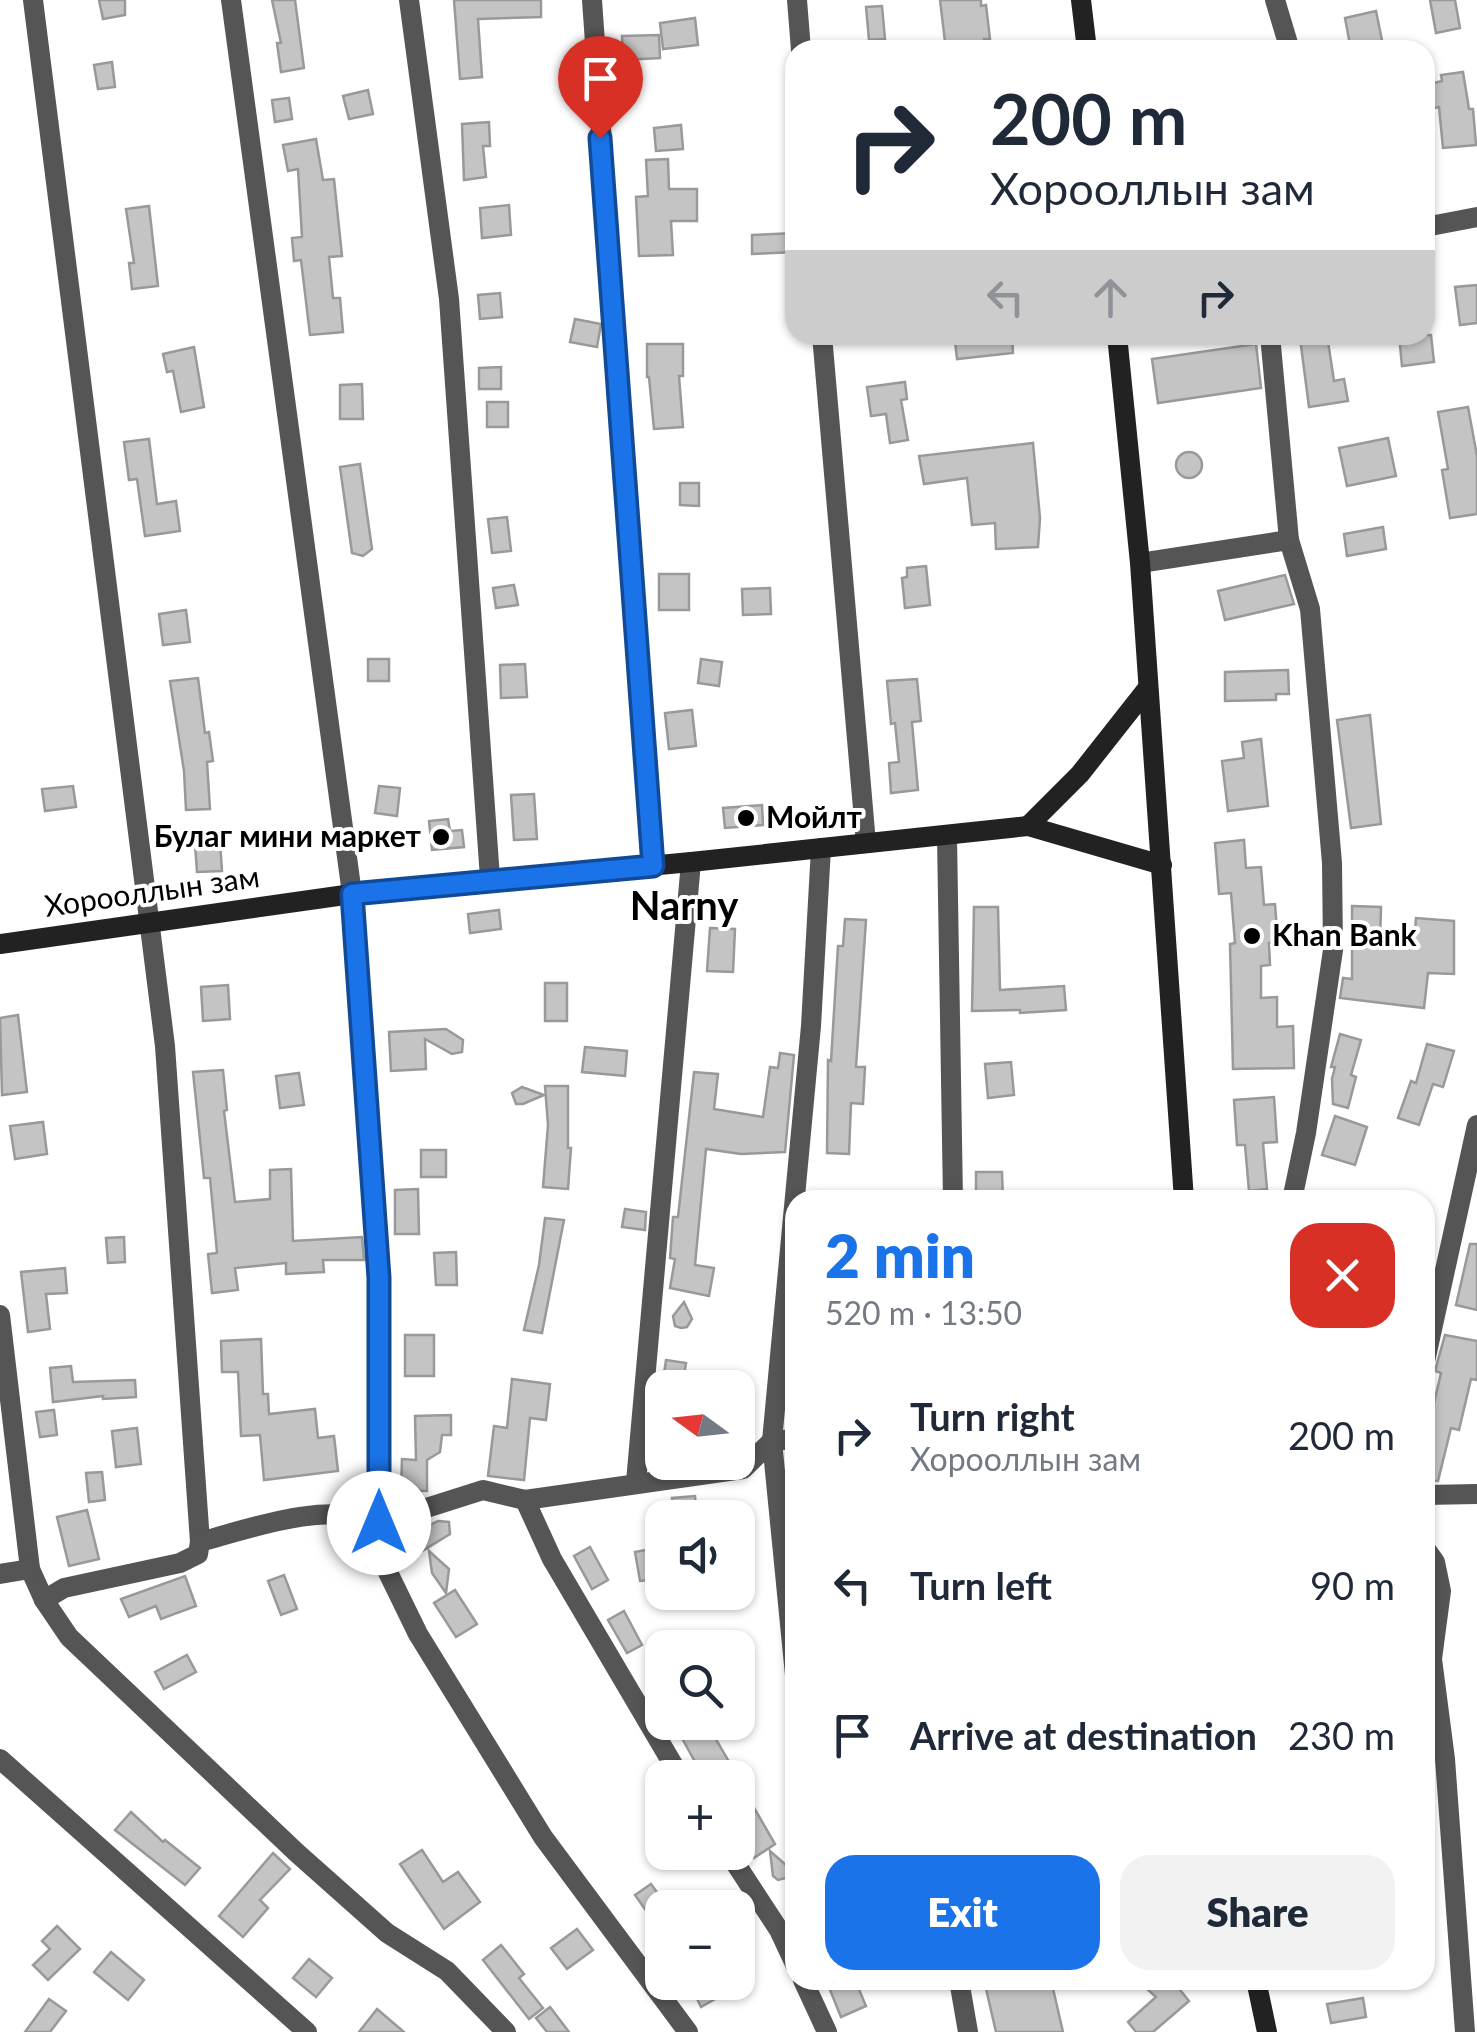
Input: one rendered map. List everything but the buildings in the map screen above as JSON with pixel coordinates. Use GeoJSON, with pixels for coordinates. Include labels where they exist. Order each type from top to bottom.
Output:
{"type":"FeatureCollection","features":[{"type":"Feature","properties":{"kind":"street"},"geometry":{"type":"LineString","coordinates":[[33,0],[164,1046],[200,1542],[198,1554],[180,1563],[64,1588],[44,1600]]}},
{"type":"Feature","properties":{"kind":"street"},"geometry":{"type":"LineString","coordinates":[[231,0],[352,894],[379,1278],[370,1519],[418,1634],[544,1838],[688,2032]]}},
{"type":"Feature","properties":{"kind":"street"},"geometry":{"type":"LineString","coordinates":[[409,0],[449,299],[490,878]]}},
{"type":"Feature","properties":{"kind":"street"},"geometry":{"type":"LineString","coordinates":[[592,0],[653,866]]}},
{"type":"Feature","properties":{"kind":"street"},"geometry":{"type":"LineString","coordinates":[[798,0],[800,40]]}},
{"type":"Feature","properties":{"kind":"street"},"geometry":{"type":"LineString","coordinates":[[1082,0],[1086,40]]}},
{"type":"Feature","properties":{"kind":"street"},"geometry":{"type":"LineString","coordinates":[[1275,0],[1287,40]]}},
{"type":"Feature","properties":{"kind":"street"},"geometry":{"type":"LineString","coordinates":[[1435,226],[1477,217]]}},
{"type":"Feature","properties":{"kind":"street"},"geometry":{"type":"LineString","coordinates":[[823,345],[866,843]]}},
{"type":"Feature","properties":{"kind":"street"},"geometry":{"type":"LineString","coordinates":[[1117,345],[1140,563],[1183,1190]]}},
{"type":"Feature","properties":{"kind":"street"},"geometry":{"type":"LineString","coordinates":[[1271,345],[1289,540],[1310,609],[1332,863],[1333,932],[1321,1044],[1294,1190]]}},
{"type":"Feature","properties":{"kind":"street"},"geometry":{"type":"LineString","coordinates":[[1140,563],[1289,540]]}},
{"type":"Feature","properties":{"kind":"street"},"geometry":{"type":"LineString","coordinates":[[1028,826],[1080,774],[1147,690]]}},
{"type":"Feature","properties":{"kind":"street","name":"Хорооллын зам"},"geometry":{"type":"LineString","coordinates":[[0,944],[490,878],[653,866],[1028,826],[1162,865]]}},
{"type":"Feature","properties":{"kind":"street"},"geometry":{"type":"LineString","coordinates":[[947,836],[953,1190]]}},
{"type":"Feature","properties":{"kind":"street"},"geometry":{"type":"LineString","coordinates":[[796,1190],[822,848]]}},
{"type":"Feature","properties":{"kind":"street"},"geometry":{"type":"LineString","coordinates":[[636,1482],[691,862]]}},
{"type":"Feature","properties":{"kind":"street"},"geometry":{"type":"LineString","coordinates":[[1435,1316],[1477,1125]]}},
{"type":"Feature","properties":{"kind":"street"},"geometry":{"type":"LineString","coordinates":[[785,1303],[772,1441],[785,1573]]}},
{"type":"Feature","properties":{"kind":"street"},"geometry":{"type":"LineString","coordinates":[[0,1315],[30,1569],[44,1600],[69,1636],[297,1852],[387,1933],[447,1971],[506,2032]]}},
{"type":"Feature","properties":{"kind":"street"},"geometry":{"type":"LineString","coordinates":[[200,1542],[290,1518],[370,1519],[483,1490],[525,1500],[743,1469],[772,1441],[785,1440]]}},
{"type":"Feature","properties":{"kind":"street"},"geometry":{"type":"LineString","coordinates":[[1435,1495],[1477,1494]]}},
{"type":"Feature","properties":{"kind":"street"},"geometry":{"type":"LineString","coordinates":[[525,1500],[552,1559],[670,1760]]}},
{"type":"Feature","properties":{"kind":"street"},"geometry":{"type":"LineString","coordinates":[[1435,1562],[1441,1591],[1435,1636]]}},
{"type":"Feature","properties":{"kind":"street"},"geometry":{"type":"LineString","coordinates":[[0,1574],[30,1569]]}},
{"type":"Feature","properties":{"kind":"street"},"geometry":{"type":"LineString","coordinates":[[1435,1681],[1445,1759],[1465,2032]]}},
{"type":"Feature","properties":{"kind":"street"},"geometry":{"type":"LineString","coordinates":[[0,1759],[308,2032]]}},
{"type":"Feature","properties":{"kind":"street"},"geometry":{"type":"LineString","coordinates":[[740,1870],[785,1943]]}},
{"type":"Feature","properties":{"kind":"street"},"geometry":{"type":"LineString","coordinates":[[807,1990],[827,2032]]}},
{"type":"Feature","properties":{"kind":"street"},"geometry":{"type":"LineString","coordinates":[[960,1990],[968,2032]]}},
{"type":"Feature","properties":{"kind":"street"},"geometry":{"type":"LineString","coordinates":[[1258,1990],[1267,2032]]}},
{"type":"Feature","properties":{"kind":"place","name":"Мойлт"},"geometry":{"type":"Point","coordinates":[746,818]}},
{"type":"Feature","properties":{"kind":"place","name":"Булаг мини маркет"},"geometry":{"type":"Point","coordinates":[441,837]}},
{"type":"Feature","properties":{"kind":"place","name":"Khan Bank"},"geometry":{"type":"Point","coordinates":[1252,936]}},
{"type":"Feature","properties":{"kind":"district","name":"Narny"},"geometry":{"type":"Point","coordinates":[684,906]}},
{"type":"Feature","properties":{"kind":"route"},"geometry":{"type":"LineString","coordinates":[[379,1523],[379,1278],[352,894],[490,878],[653,866],[600,138]]}}]}
